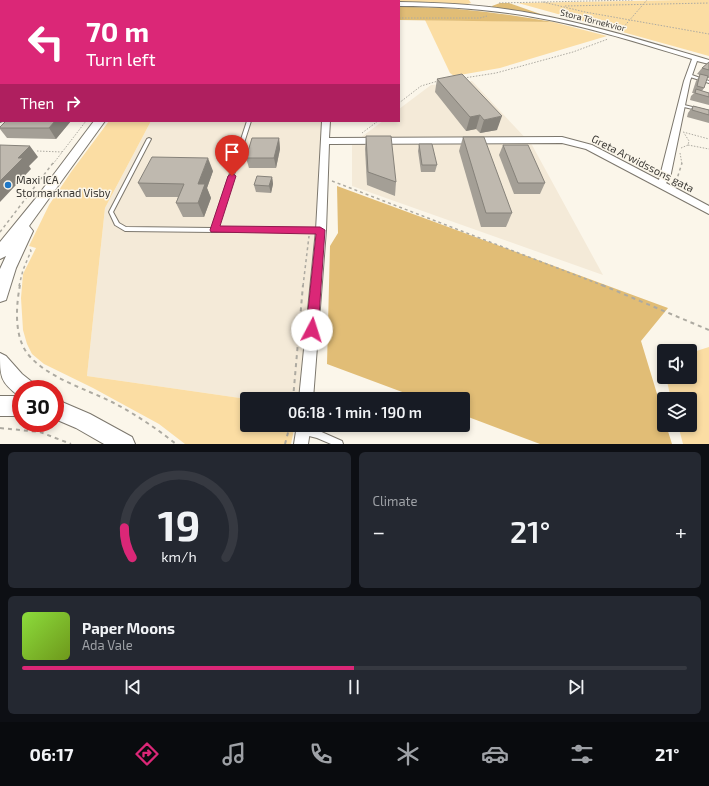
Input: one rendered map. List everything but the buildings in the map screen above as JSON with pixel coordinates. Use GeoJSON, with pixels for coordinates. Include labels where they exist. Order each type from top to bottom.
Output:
{"type":"FeatureCollection","features":[{"type":"Feature","properties":{"kind":"main road"},"geometry":{"type":"LineString","coordinates":[[0,253],[41,201],[99,122]]}},
{"type":"Feature","properties":{"kind":"main road"},"geometry":{"type":"LineString","coordinates":[[0,295],[8,268],[16,249],[41,201]]}},
{"type":"Feature","properties":{"kind":"main road"},"geometry":{"type":"LineString","coordinates":[[0,362],[14,380]]}},
{"type":"Feature","properties":{"kind":"main road"},"geometry":{"type":"LineString","coordinates":[[0,406],[12,406]]}},
{"type":"Feature","properties":{"kind":"main road"},"geometry":{"type":"LineString","coordinates":[[64,413],[83,421],[125,444]]}},
{"type":"Feature","properties":{"kind":"street"},"geometry":{"type":"LineString","coordinates":[[472,0],[474,7]]}},
{"type":"Feature","properties":{"kind":"street","name":"Stora Törnekvior"},"geometry":{"type":"LineString","coordinates":[[400,4],[439,4],[474,7],[530,15],[584,26],[709,62]]}},
{"type":"Feature","properties":{"kind":"street"},"geometry":{"type":"LineString","coordinates":[[661,184],[665,178],[680,130],[681,105],[688,75],[696,58]]}},
{"type":"Feature","properties":{"kind":"street"},"geometry":{"type":"LineString","coordinates":[[306,392],[315,230],[326,141],[326,122]]}},
{"type":"Feature","properties":{"kind":"street","name":"Greta Arwidssons gata"},"geometry":{"type":"LineString","coordinates":[[326,141],[562,140],[589,147],[709,210]]}},
{"type":"Feature","properties":{"kind":"lane"},"geometry":{"type":"LineString","coordinates":[[688,75],[709,82]]}},
{"type":"Feature","properties":{"kind":"lane"},"geometry":{"type":"LineString","coordinates":[[681,105],[709,112]]}},
{"type":"Feature","properties":{"kind":"lane"},"geometry":{"type":"LineString","coordinates":[[214,230],[249,122]]}},
{"type":"Feature","properties":{"kind":"lane"},"geometry":{"type":"LineString","coordinates":[[149,140],[112,212],[117,224],[125,229],[315,230]]}},
{"type":"Feature","properties":{"kind":"lane"},"geometry":{"type":"LineString","coordinates":[[305,432],[317,434],[338,444]]}},
{"type":"Feature","properties":{"kind":"path"},"geometry":{"type":"LineString","coordinates":[[515,0],[520,2]]}},
{"type":"Feature","properties":{"kind":"path"},"geometry":{"type":"LineString","coordinates":[[502,2],[634,0]]}},
{"type":"Feature","properties":{"kind":"path"},"geometry":{"type":"LineString","coordinates":[[619,34],[648,0]]}},
{"type":"Feature","properties":{"kind":"path"},"geometry":{"type":"LineString","coordinates":[[543,2],[585,12],[709,34]]}},
{"type":"Feature","properties":{"kind":"path"},"geometry":{"type":"LineString","coordinates":[[562,6],[709,3]]}},
{"type":"Feature","properties":{"kind":"path"},"geometry":{"type":"LineString","coordinates":[[400,18],[480,18],[488,14]]}},
{"type":"Feature","properties":{"kind":"path"},"geometry":{"type":"LineString","coordinates":[[460,78],[516,68],[573,52],[610,38]]}},
{"type":"Feature","properties":{"kind":"path"},"geometry":{"type":"LineString","coordinates":[[400,102],[421,86],[440,81]]}},
{"type":"Feature","properties":{"kind":"path"},"geometry":{"type":"LineString","coordinates":[[0,232],[85,122]]}},
{"type":"Feature","properties":{"kind":"path"},"geometry":{"type":"LineString","coordinates":[[350,141],[377,122]]}},
{"type":"Feature","properties":{"kind":"path"},"geometry":{"type":"LineString","coordinates":[[680,130],[709,139]]}},
{"type":"Feature","properties":{"kind":"path"},"geometry":{"type":"LineString","coordinates":[[680,130],[689,141],[688,145]]}},
{"type":"Feature","properties":{"kind":"path"},"geometry":{"type":"LineString","coordinates":[[675,185],[682,163],[681,149],[688,145],[709,148]]}},
{"type":"Feature","properties":{"kind":"path"},"geometry":{"type":"LineString","coordinates":[[37,151],[62,152]]}},
{"type":"Feature","properties":{"kind":"path"},"geometry":{"type":"LineString","coordinates":[[332,181],[572,272],[709,330]]}},
{"type":"Feature","properties":{"kind":"path"},"geometry":{"type":"LineString","coordinates":[[294,392],[304,278],[315,230]]}},
{"type":"Feature","properties":{"kind":"path"},"geometry":{"type":"LineString","coordinates":[[16,249],[29,249],[31,251],[22,271],[18,297],[19,329],[21,341],[27,353],[43,368],[122,407],[154,427],[176,444]]}},
{"type":"Feature","properties":{"kind":"path"},"geometry":{"type":"LineString","coordinates":[[0,428],[40,432],[71,444]]}},
{"type":"Feature","properties":{"kind":"path"},"geometry":{"type":"LineString","coordinates":[[285,444],[298,432]]}},
{"type":"Feature","properties":{"kind":"shaded area"},"geometry":{"type":"Polygon","coordinates":[[[400,0],[469,0],[471,3],[464,5],[400,3],[400,0]]]}},
{"type":"Feature","properties":{"kind":"shaded area"},"geometry":{"type":"Polygon","coordinates":[[[683,0],[709,0],[709,56],[518,3],[683,0]]]}},
{"type":"Feature","properties":{"kind":"shaded area"},"geometry":{"type":"Polygon","coordinates":[[[500,3],[509,3],[543,15],[493,8],[492,6],[500,3]]]}},
{"type":"Feature","properties":{"kind":"shaded area"},"geometry":{"type":"Polygon","coordinates":[[[400,7],[476,11],[553,22],[400,20],[400,7]]]}},
{"type":"Feature","properties":{"kind":"shaded area"},"geometry":{"type":"Polygon","coordinates":[[[425,20],[553,22],[607,36],[500,68],[454,76],[450,73],[425,20]]]}},
{"type":"Feature","properties":{"kind":"shaded area"},"geometry":{"type":"Polygon","coordinates":[[[472,81],[532,145],[603,275],[352,186],[352,145],[361,145],[360,138],[382,122],[400,122],[400,108],[431,85],[472,81]]]}},
{"type":"Feature","properties":{"kind":"shaded area"},"geometry":{"type":"Polygon","coordinates":[[[108,122],[150,122],[105,208],[87,376],[240,398],[240,432],[294,432],[291,444],[185,444],[159,424],[93,388],[44,364],[32,354],[23,330],[21,298],[23,274],[36,248],[29,246],[49,205],[71,172],[108,122]]]}},
{"type":"Feature","properties":{"kind":"shaded area"},"geometry":{"type":"Polygon","coordinates":[[[150,122],[322,122],[318,221],[299,392],[240,392],[240,398],[87,376],[105,208],[150,122]]]}},
{"type":"Feature","properties":{"kind":"shaded area"},"geometry":{"type":"Polygon","coordinates":[[[337,186],[668,308],[641,341],[657,394],[657,432],[668,432],[672,444],[540,444],[470,418],[470,392],[402,392],[327,364],[330,246],[338,233],[337,186]]]}},
{"type":"Feature","properties":{"kind":"shaded area"},"geometry":{"type":"Polygon","coordinates":[[[709,347],[709,444],[683,444],[680,432],[697,432],[697,392],[669,392],[668,384],[697,384],[697,351],[709,347]]]}},
{"type":"Feature","properties":{"kind":"place","name":"Maxi ICA Stormarknad Visby"},"geometry":{"type":"Point","coordinates":[8,185]}},
{"type":"Feature","properties":{"kind":"route"},"geometry":{"type":"LineString","coordinates":[[232,176],[214,230],[320,230],[312,330]]}}]}
